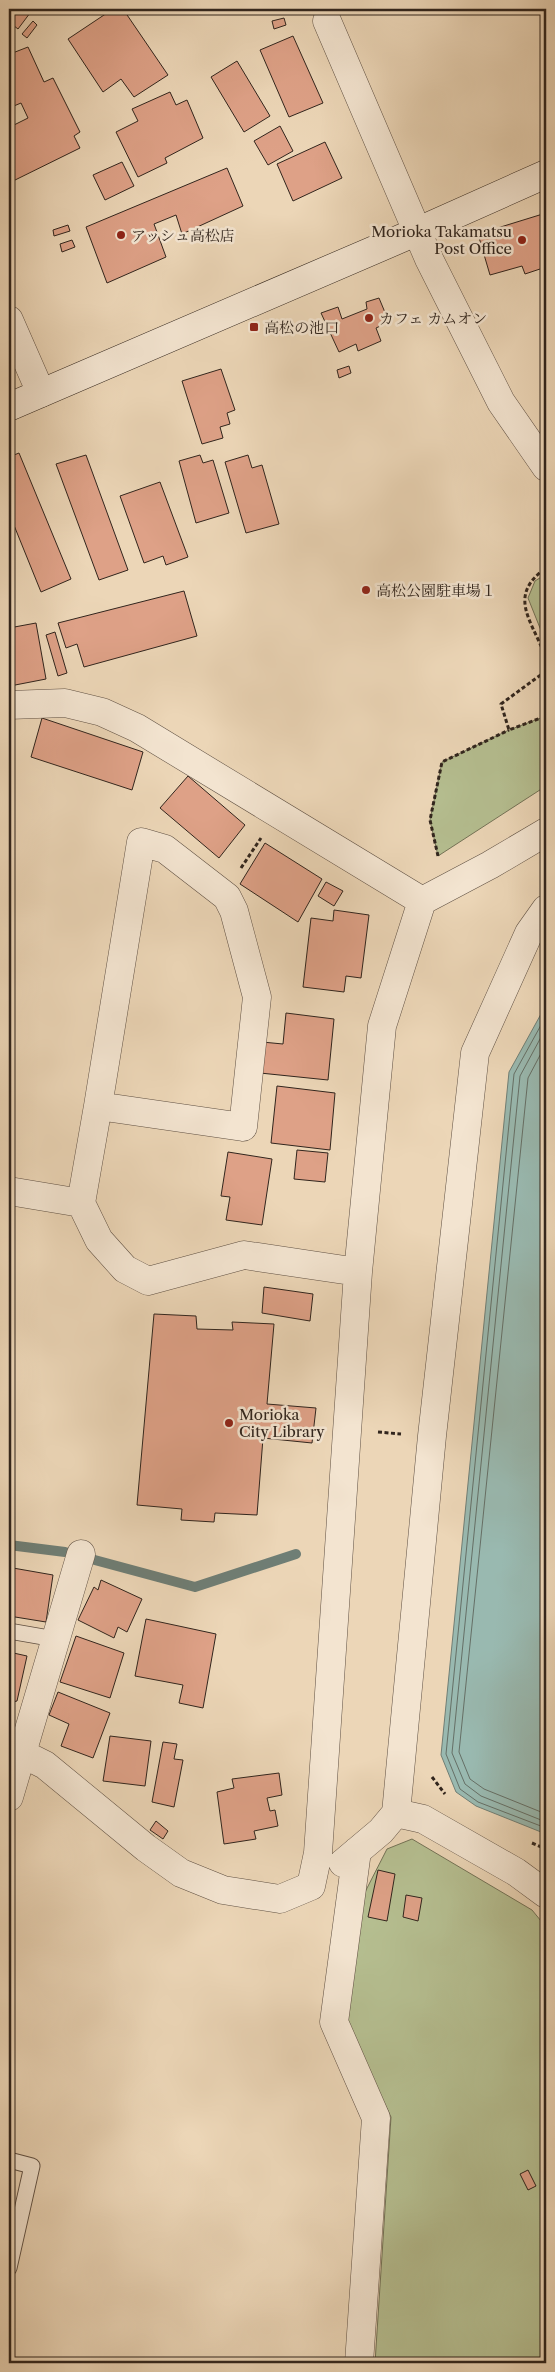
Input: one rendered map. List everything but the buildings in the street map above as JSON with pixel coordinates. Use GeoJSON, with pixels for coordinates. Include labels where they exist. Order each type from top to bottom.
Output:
{"type":"FeatureCollection","features":[{"type":"Feature","properties":{"kind":"street"},"geometry":{"type":"LineString","coordinates":[[327,21],[416,232],[501,402],[546,467]]}},
{"type":"Feature","properties":{"kind":"street"},"geometry":{"type":"LineString","coordinates":[[9,407],[546,174]]}},
{"type":"Feature","properties":{"kind":"street"},"geometry":{"type":"LineString","coordinates":[[9,320],[41,393]]}},
{"type":"Feature","properties":{"kind":"street"},"geometry":{"type":"LineString","coordinates":[[9,705],[65,703],[102,712],[137,728],[422,901]]}},
{"type":"Feature","properties":{"kind":"street"},"geometry":{"type":"LineString","coordinates":[[311,1886],[318,1853],[358,1272],[382,1026],[422,901],[490,865],[546,832]]}},
{"type":"Feature","properties":{"kind":"street"},"geometry":{"type":"LineString","coordinates":[[98,1106],[243,1127],[257,997],[234,911],[226,897],[165,849],[141,842],[81,1203],[98,1240],[125,1269],[148,1281],[244,1255],[358,1272]]}},
{"type":"Feature","properties":{"kind":"street"},"geometry":{"type":"LineString","coordinates":[[15,1750],[45,1764],[146,1848],[181,1873],[223,1890],[280,1899],[311,1886],[381,1831],[396,1813],[432,1436],[475,1053],[529,932],[546,909]]}},
{"type":"Feature","properties":{"kind":"street"},"geometry":{"type":"LineString","coordinates":[[9,1190],[81,1203]]}},
{"type":"Feature","properties":{"kind":"street"},"geometry":{"type":"LineString","coordinates":[[9,1797],[15,1750],[55,1639],[79,1559]]}},
{"type":"Feature","properties":{"kind":"street"},"geometry":{"type":"LineString","coordinates":[[396,1813],[423,1819],[516,1872],[546,1894]]}},
{"type":"Feature","properties":{"kind":"street"},"geometry":{"type":"LineString","coordinates":[[357,1851],[334,2022],[376,2118],[359,2363]]}},
{"type":"Feature","properties":{"kind":"lane"},"geometry":{"type":"LineString","coordinates":[[9,1631],[55,1639]]}},
{"type":"Feature","properties":{"kind":"lane"},"geometry":{"type":"LineString","coordinates":[[9,2160],[32,2166],[9,2268]]}},
{"type":"Feature","properties":{"kind":"path"},"geometry":{"type":"LineString","coordinates":[[546,568],[532,578],[523,596],[525,606],[546,659]]}},
{"type":"Feature","properties":{"kind":"path"},"geometry":{"type":"LineString","coordinates":[[509,730],[502,704],[546,671]]}},
{"type":"Feature","properties":{"kind":"path"},"geometry":{"type":"LineString","coordinates":[[438,856],[430,820],[442,762],[509,730],[546,716]]}},
{"type":"Feature","properties":{"kind":"path"},"geometry":{"type":"LineString","coordinates":[[347,1430],[432,1436]]}},
{"type":"Feature","properties":{"kind":"green space"},"geometry":{"type":"Polygon","coordinates":[[[546,574],[546,643],[528,598],[535,581],[546,574]]]}},
{"type":"Feature","properties":{"kind":"green space"},"geometry":{"type":"Polygon","coordinates":[[[546,716],[546,786],[438,856],[430,820],[442,762],[509,730],[546,716]]]}},
{"type":"Feature","properties":{"kind":"green space"},"geometry":{"type":"Polygon","coordinates":[[[412,1839],[532,1910],[546,1927],[546,2363],[375,2363],[391,2117],[349,2031],[345,2012],[364,1894],[387,1849],[412,1839]]]}},
{"type":"Feature","properties":{"kind":"water"},"geometry":{"type":"Polygon","coordinates":[[[546,1005],[546,1834],[476,1806],[456,1792],[441,1755],[509,1072],[546,1005]]]}},
{"type":"Feature","properties":{"kind":"waterway"},"geometry":{"type":"LineString","coordinates":[[9,1545],[65,1552],[195,1587],[296,1554]]}},
{"type":"Feature","properties":{"kind":"place","name":"アッシュ高松店"},"geometry":{"type":"Point","coordinates":[121,235]}},
{"type":"Feature","properties":{"kind":"place","name":"Morioka Takamatsu Post Office"},"geometry":{"type":"Point","coordinates":[522,240]}},
{"type":"Feature","properties":{"kind":"place","name":"カフェ カムオン"},"geometry":{"type":"Point","coordinates":[369,318]}},
{"type":"Feature","properties":{"kind":"place","name":"高松の池口"},"geometry":{"type":"Point","coordinates":[254,327]}},
{"type":"Feature","properties":{"kind":"place","name":"高松公園駐車場１"},"geometry":{"type":"Point","coordinates":[366,590]}},
{"type":"Feature","properties":{"kind":"place","name":"Morioka City Library"},"geometry":{"type":"Point","coordinates":[229,1423]}}]}
